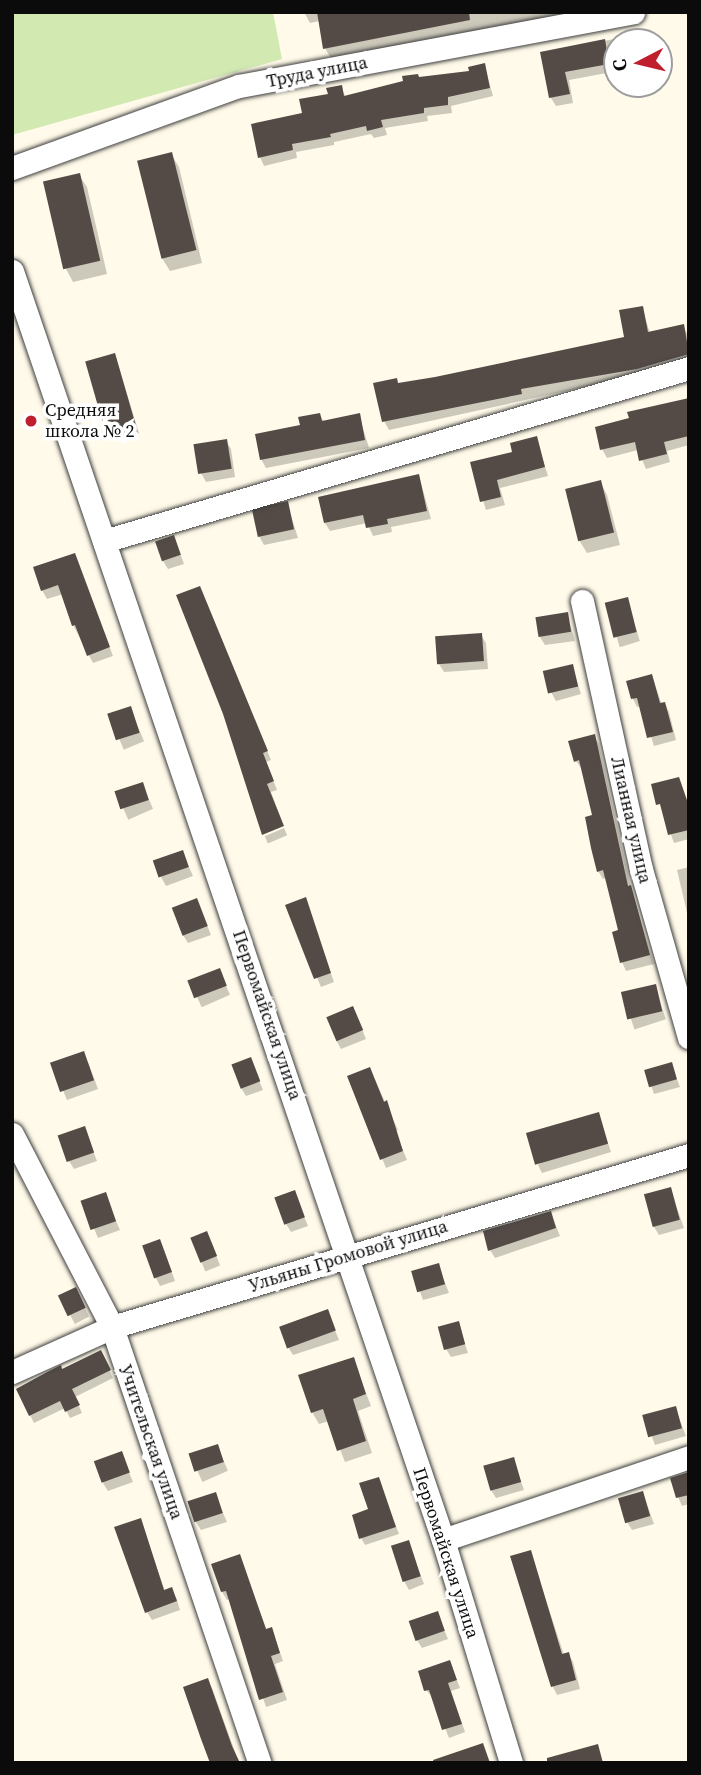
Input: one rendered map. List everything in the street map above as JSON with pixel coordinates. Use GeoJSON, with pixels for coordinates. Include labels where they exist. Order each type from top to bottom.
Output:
{"type":"FeatureCollection","features":[{"type":"Feature","properties":{"kind":"street","name":"Труда улица"},"geometry":{"type":"LineString","coordinates":[[12,168],[239,86],[633,12]]}},
{"type":"Feature","properties":{"kind":"street","name":"Первомайская улица"},"geometry":{"type":"LineString","coordinates":[[12,271],[443,1539],[511,1763]]}},
{"type":"Feature","properties":{"kind":"street"},"geometry":{"type":"LineString","coordinates":[[104,541],[689,368]]}},
{"type":"Feature","properties":{"kind":"street","name":"Лианная улица"},"geometry":{"type":"LineString","coordinates":[[582,601],[641,869],[689,1037]]}},
{"type":"Feature","properties":{"kind":"street","name":"Учительская улица"},"geometry":{"type":"LineString","coordinates":[[12,1134],[112,1327],[260,1763]]}},
{"type":"Feature","properties":{"kind":"street","name":"Ульяны Громовой улица"},"geometry":{"type":"LineString","coordinates":[[12,1372],[112,1327],[689,1155]]}},
{"type":"Feature","properties":{"kind":"street"},"geometry":{"type":"LineString","coordinates":[[443,1539],[689,1457]]}},
{"type":"Feature","properties":{"kind":"green space"},"geometry":{"type":"Polygon","coordinates":[[[12,12],[273,12],[282,59],[12,135],[12,12]]]}},
{"type":"Feature","properties":{"kind":"building"},"geometry":{"type":"Polygon","coordinates":[[[317,12],[469,12],[470,20],[323,49],[317,12]]]}},
{"type":"Feature","properties":{"kind":"building"},"geometry":{"type":"Polygon","coordinates":[[[603,39],[603,65],[565,72],[570,94],[549,98],[540,52],[603,39]]]}},
{"type":"Feature","properties":{"kind":"building"},"geometry":{"type":"Polygon","coordinates":[[[485,63],[490,88],[448,97],[448,105],[424,108],[424,113],[381,120],[383,127],[367,131],[366,126],[330,134],[331,137],[292,144],[293,150],[258,158],[251,124],[302,113],[299,99],[328,94],[326,88],[342,85],[344,96],[403,81],[402,76],[418,74],[419,77],[469,71],[468,67],[485,63]]]}},
{"type":"Feature","properties":{"kind":"building"},"geometry":{"type":"Polygon","coordinates":[[[172,152],[196,250],[162,259],[137,161],[172,152]]]}},
{"type":"Feature","properties":{"kind":"building"},"geometry":{"type":"Polygon","coordinates":[[[80,173],[100,261],[63,269],[43,182],[80,173]]]}},
{"type":"Feature","properties":{"kind":"building"},"geometry":{"type":"Polygon","coordinates":[[[643,306],[648,332],[684,324],[689,354],[637,369],[521,389],[522,394],[382,422],[373,383],[397,378],[398,383],[435,377],[624,337],[619,310],[643,306]]]}},
{"type":"Feature","properties":{"kind":"building"},"geometry":{"type":"Polygon","coordinates":[[[115,353],[136,425],[106,434],[85,362],[115,353]]]}},
{"type":"Feature","properties":{"kind":"building"},"geometry":{"type":"Polygon","coordinates":[[[689,398],[689,436],[664,442],[667,454],[639,461],[635,442],[600,450],[595,427],[629,418],[627,412],[689,398]]]}},
{"type":"Feature","properties":{"kind":"building"},"geometry":{"type":"Polygon","coordinates":[[[320,413],[322,421],[360,413],[365,440],[260,460],[255,434],[300,425],[298,417],[320,413]]]}},
{"type":"Feature","properties":{"kind":"building"},"geometry":{"type":"Polygon","coordinates":[[[537,436],[545,467],[497,480],[501,497],[480,502],[470,462],[512,452],[510,443],[537,436]]]}},
{"type":"Feature","properties":{"kind":"building"},"geometry":{"type":"Polygon","coordinates":[[[227,439],[232,469],[198,474],[193,444],[227,439]]]}},
{"type":"Feature","properties":{"kind":"building"},"geometry":{"type":"Polygon","coordinates":[[[419,474],[427,511],[387,519],[388,524],[366,528],[363,515],[324,523],[318,497],[419,474]]]}},
{"type":"Feature","properties":{"kind":"building"},"geometry":{"type":"Polygon","coordinates":[[[601,480],[614,532],[578,541],[565,489],[601,480]]]}},
{"type":"Feature","properties":{"kind":"building"},"geometry":{"type":"Polygon","coordinates":[[[288,501],[294,529],[258,537],[252,509],[288,501]]]}},
{"type":"Feature","properties":{"kind":"building"},"geometry":{"type":"Polygon","coordinates":[[[174,535],[181,555],[162,561],[155,542],[174,535]]]}},
{"type":"Feature","properties":{"kind":"building"},"geometry":{"type":"Polygon","coordinates":[[[75,553],[110,647],[87,656],[75,625],[72,626],[58,585],[41,591],[33,567],[75,553]]]}},
{"type":"Feature","properties":{"kind":"building"},"geometry":{"type":"Polygon","coordinates":[[[200,586],[268,751],[263,753],[274,781],[267,784],[284,826],[262,835],[223,714],[176,595],[200,586]]]}},
{"type":"Feature","properties":{"kind":"building"},"geometry":{"type":"Polygon","coordinates":[[[628,597],[637,632],[613,638],[605,603],[628,597]]]}},
{"type":"Feature","properties":{"kind":"building"},"geometry":{"type":"Polygon","coordinates":[[[568,612],[571,632],[539,637],[535,617],[568,612]]]}},
{"type":"Feature","properties":{"kind":"building"},"geometry":{"type":"Polygon","coordinates":[[[482,633],[484,661],[437,664],[435,636],[482,633]]]}},
{"type":"Feature","properties":{"kind":"building"},"geometry":{"type":"Polygon","coordinates":[[[573,664],[578,686],[548,693],[543,671],[573,664]]]}},
{"type":"Feature","properties":{"kind":"building"},"geometry":{"type":"Polygon","coordinates":[[[652,674],[660,703],[665,702],[673,732],[647,738],[637,698],[631,699],[626,681],[652,674]]]}},
{"type":"Feature","properties":{"kind":"building"},"geometry":{"type":"Polygon","coordinates":[[[131,706],[140,733],[116,740],[107,714],[131,706]]]}},
{"type":"Feature","properties":{"kind":"building"},"geometry":{"type":"Polygon","coordinates":[[[595,734],[628,886],[631,885],[650,955],[620,963],[612,932],[618,930],[603,870],[597,872],[585,817],[592,815],[579,760],[574,762],[568,741],[595,734]]]}},
{"type":"Feature","properties":{"kind":"building"},"geometry":{"type":"Polygon","coordinates":[[[679,777],[689,806],[689,830],[668,835],[660,804],[656,805],[651,784],[679,777]]]}},
{"type":"Feature","properties":{"kind":"building"},"geometry":{"type":"Polygon","coordinates":[[[143,782],[149,800],[120,809],[114,791],[143,782]]]}},
{"type":"Feature","properties":{"kind":"building"},"geometry":{"type":"Polygon","coordinates":[[[183,850],[189,867],[159,877],[153,860],[183,850]]]}},
{"type":"Feature","properties":{"kind":"building"},"geometry":{"type":"Polygon","coordinates":[[[306,897],[331,973],[314,979],[285,905],[306,897]]]}},
{"type":"Feature","properties":{"kind":"building"},"geometry":{"type":"Polygon","coordinates":[[[197,898],[208,926],[183,936],[172,908],[197,898]]]}},
{"type":"Feature","properties":{"kind":"building"},"geometry":{"type":"Polygon","coordinates":[[[220,968],[227,986],[194,998],[187,981],[220,968]]]}},
{"type":"Feature","properties":{"kind":"building"},"geometry":{"type":"Polygon","coordinates":[[[656,984],[662,1011],[627,1019],[621,992],[656,984]]]}},
{"type":"Feature","properties":{"kind":"building"},"geometry":{"type":"Polygon","coordinates":[[[353,1006],[363,1030],[336,1041],[326,1017],[353,1006]]]}},
{"type":"Feature","properties":{"kind":"building"},"geometry":{"type":"Polygon","coordinates":[[[84,1051],[94,1080],[60,1092],[50,1063],[84,1051]]]}},
{"type":"Feature","properties":{"kind":"building"},"geometry":{"type":"Polygon","coordinates":[[[251,1057],[260,1081],[241,1089],[231,1065],[251,1057]]]}},
{"type":"Feature","properties":{"kind":"building"},"geometry":{"type":"Polygon","coordinates":[[[672,1062],[677,1079],[649,1087],[644,1070],[672,1062]]]}},
{"type":"Feature","properties":{"kind":"building"},"geometry":{"type":"Polygon","coordinates":[[[370,1067],[384,1102],[387,1100],[403,1151],[380,1160],[347,1076],[370,1067]]]}},
{"type":"Feature","properties":{"kind":"building"},"geometry":{"type":"Polygon","coordinates":[[[599,1112],[608,1144],[535,1165],[526,1133],[599,1112]]]}},
{"type":"Feature","properties":{"kind":"building"},"geometry":{"type":"Polygon","coordinates":[[[85,1126],[94,1152],[67,1162],[58,1135],[85,1126]]]}},
{"type":"Feature","properties":{"kind":"building"},"geometry":{"type":"Polygon","coordinates":[[[671,1187],[680,1220],[653,1227],[644,1194],[671,1187]]]}},
{"type":"Feature","properties":{"kind":"building"},"geometry":{"type":"Polygon","coordinates":[[[295,1190],[305,1217],[284,1225],[274,1198],[295,1190]]]}},
{"type":"Feature","properties":{"kind":"building"},"geometry":{"type":"Polygon","coordinates":[[[106,1192],[116,1221],[91,1230],[80,1201],[106,1192]]]}},
{"type":"Feature","properties":{"kind":"building"},"geometry":{"type":"Polygon","coordinates":[[[551,1211],[556,1228],[488,1251],[483,1231],[551,1211]]]}},
{"type":"Feature","properties":{"kind":"building"},"geometry":{"type":"Polygon","coordinates":[[[207,1231],[217,1256],[200,1263],[190,1238],[207,1231]]]}},
{"type":"Feature","properties":{"kind":"building"},"geometry":{"type":"Polygon","coordinates":[[[160,1239],[172,1272],[154,1278],[142,1245],[160,1239]]]}},
{"type":"Feature","properties":{"kind":"building"},"geometry":{"type":"Polygon","coordinates":[[[439,1263],[445,1284],[417,1292],[411,1271],[439,1263]]]}},
{"type":"Feature","properties":{"kind":"building"},"geometry":{"type":"Polygon","coordinates":[[[76,1287],[86,1308],[68,1316],[58,1295],[76,1287]]]}},
{"type":"Feature","properties":{"kind":"building"},"geometry":{"type":"Polygon","coordinates":[[[328,1309],[336,1331],[287,1348],[279,1327],[328,1309]]]}},
{"type":"Feature","properties":{"kind":"building"},"geometry":{"type":"Polygon","coordinates":[[[459,1321],[465,1344],[444,1350],[438,1327],[459,1321]]]}},
{"type":"Feature","properties":{"kind":"building"},"geometry":{"type":"Polygon","coordinates":[[[101,1350],[111,1370],[72,1389],[80,1405],[65,1412],[60,1401],[29,1416],[16,1389],[61,1365],[62,1369],[101,1350]]]}},
{"type":"Feature","properties":{"kind":"building"},"geometry":{"type":"Polygon","coordinates":[[[354,1357],[366,1394],[353,1399],[366,1441],[337,1451],[323,1409],[311,1413],[298,1375],[354,1357]]]}},
{"type":"Feature","properties":{"kind":"building"},"geometry":{"type":"Polygon","coordinates":[[[676,1406],[682,1428],[648,1437],[642,1415],[676,1406]]]}},
{"type":"Feature","properties":{"kind":"building"},"geometry":{"type":"Polygon","coordinates":[[[218,1444],[224,1462],[194,1472],[189,1454],[218,1444]]]}},
{"type":"Feature","properties":{"kind":"building"},"geometry":{"type":"Polygon","coordinates":[[[122,1451],[130,1473],[102,1483],[94,1461],[122,1451]]]}},
{"type":"Feature","properties":{"kind":"building"},"geometry":{"type":"Polygon","coordinates":[[[514,1457],[521,1482],[490,1491],[483,1466],[514,1457]]]}},
{"type":"Feature","properties":{"kind":"building"},"geometry":{"type":"Polygon","coordinates":[[[689,1472],[689,1495],[676,1498],[670,1478],[689,1472]]]}},
{"type":"Feature","properties":{"kind":"building"},"geometry":{"type":"Polygon","coordinates":[[[379,1477],[396,1527],[359,1539],[352,1515],[368,1509],[359,1483],[379,1477]]]}},
{"type":"Feature","properties":{"kind":"building"},"geometry":{"type":"Polygon","coordinates":[[[643,1491],[650,1516],[625,1523],[618,1498],[643,1491]]]}},
{"type":"Feature","properties":{"kind":"building"},"geometry":{"type":"Polygon","coordinates":[[[216,1492],[223,1513],[194,1522],[187,1501],[216,1492]]]}},
{"type":"Feature","properties":{"kind":"building"},"geometry":{"type":"Polygon","coordinates":[[[141,1518],[164,1590],[172,1587],[177,1601],[145,1613],[114,1527],[141,1518]]]}},
{"type":"Feature","properties":{"kind":"building"},"geometry":{"type":"Polygon","coordinates":[[[409,1540],[421,1576],[403,1582],[391,1546],[409,1540]]]}},
{"type":"Feature","properties":{"kind":"building"},"geometry":{"type":"Polygon","coordinates":[[[531,1550],[562,1654],[569,1652],[576,1680],[551,1687],[510,1556],[531,1550]]]}},
{"type":"Feature","properties":{"kind":"building"},"geometry":{"type":"Polygon","coordinates":[[[240,1554],[266,1629],[272,1627],[280,1653],[271,1656],[283,1692],[259,1700],[226,1591],[221,1592],[211,1564],[240,1554]]]}},
{"type":"Feature","properties":{"kind":"building"},"geometry":{"type":"Polygon","coordinates":[[[438,1611],[445,1631],[416,1641],[409,1621],[438,1611]]]}},
{"type":"Feature","properties":{"kind":"building"},"geometry":{"type":"Polygon","coordinates":[[[450,1660],[457,1680],[448,1683],[462,1724],[442,1730],[429,1690],[424,1691],[418,1671],[450,1660]]]}},
{"type":"Feature","properties":{"kind":"building"},"geometry":{"type":"Polygon","coordinates":[[[208,1678],[240,1763],[210,1763],[183,1687],[208,1678]]]}},
{"type":"Feature","properties":{"kind":"building"},"geometry":{"type":"Polygon","coordinates":[[[483,1743],[490,1763],[434,1763],[433,1760],[483,1743]]]}},
{"type":"Feature","properties":{"kind":"building"},"geometry":{"type":"Polygon","coordinates":[[[598,1744],[603,1763],[547,1763],[547,1758],[598,1744]]]}},
{"type":"Feature","properties":{"kind":"place","name":"Средняя школа № 2"},"geometry":{"type":"Point","coordinates":[31,421]}}]}
